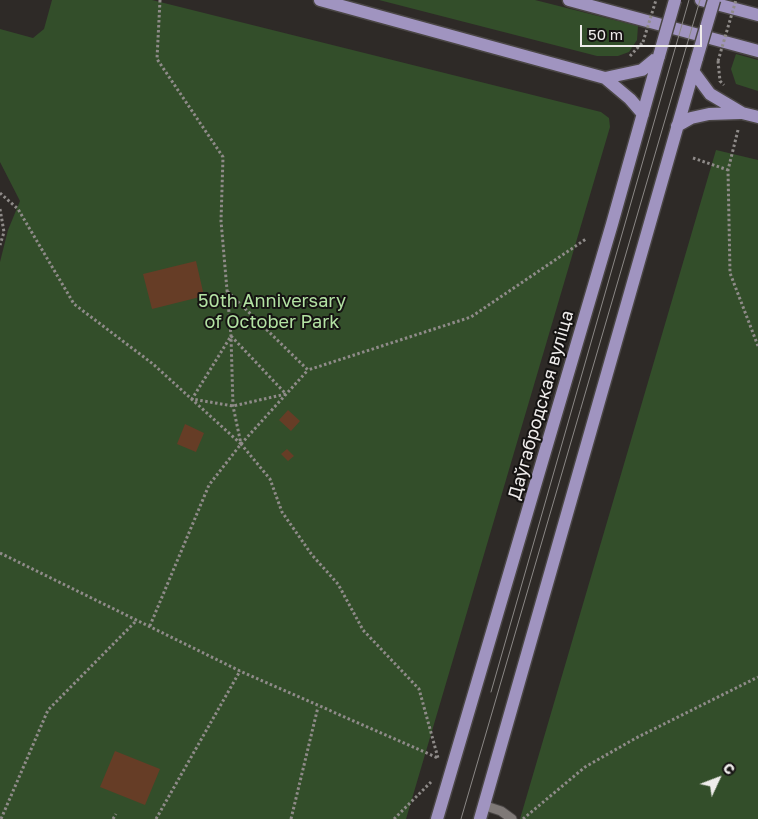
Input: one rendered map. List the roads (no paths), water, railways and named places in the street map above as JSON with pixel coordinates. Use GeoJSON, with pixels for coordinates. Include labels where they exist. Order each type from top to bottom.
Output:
{"type":"FeatureCollection","features":[{"type":"Feature","properties":{"kind":"main road"},"geometry":{"type":"LineString","coordinates":[[320,0],[605,78],[630,99],[643,114]]}},
{"type":"Feature","properties":{"kind":"main road"},"geometry":{"type":"LineString","coordinates":[[569,0],[758,51]]}},
{"type":"Feature","properties":{"kind":"main road","name":"Даўгабродская вуліца"},"geometry":{"type":"LineString","coordinates":[[437,819],[675,0]]}},
{"type":"Feature","properties":{"kind":"main road"},"geometry":{"type":"LineString","coordinates":[[701,0],[758,15]]}},
{"type":"Feature","properties":{"kind":"main road"},"geometry":{"type":"LineString","coordinates":[[480,819],[714,0]]}},
{"type":"Feature","properties":{"kind":"main road"},"geometry":{"type":"LineString","coordinates":[[605,78],[642,70],[659,56]]}},
{"type":"Feature","properties":{"kind":"main road"},"geometry":{"type":"LineString","coordinates":[[695,65],[710,94],[742,114]]}},
{"type":"Feature","properties":{"kind":"main road"},"geometry":{"type":"LineString","coordinates":[[678,126],[691,118],[709,114],[742,114],[758,117]]}},
{"type":"Feature","properties":{"kind":"lane"},"geometry":{"type":"LineString","coordinates":[[483,805],[501,811],[512,819]]}},
{"type":"Feature","properties":{"kind":"tram line"},"geometry":{"type":"LineString","coordinates":[[491,692],[689,0]]}},
{"type":"Feature","properties":{"kind":"tram line"},"geometry":{"type":"LineString","coordinates":[[461,819],[700,0]]}},
{"type":"Feature","properties":{"kind":"park label","name":"50th Anniversary of October Park"},"geometry":{"type":"Point","coordinates":[272,311]}}]}
